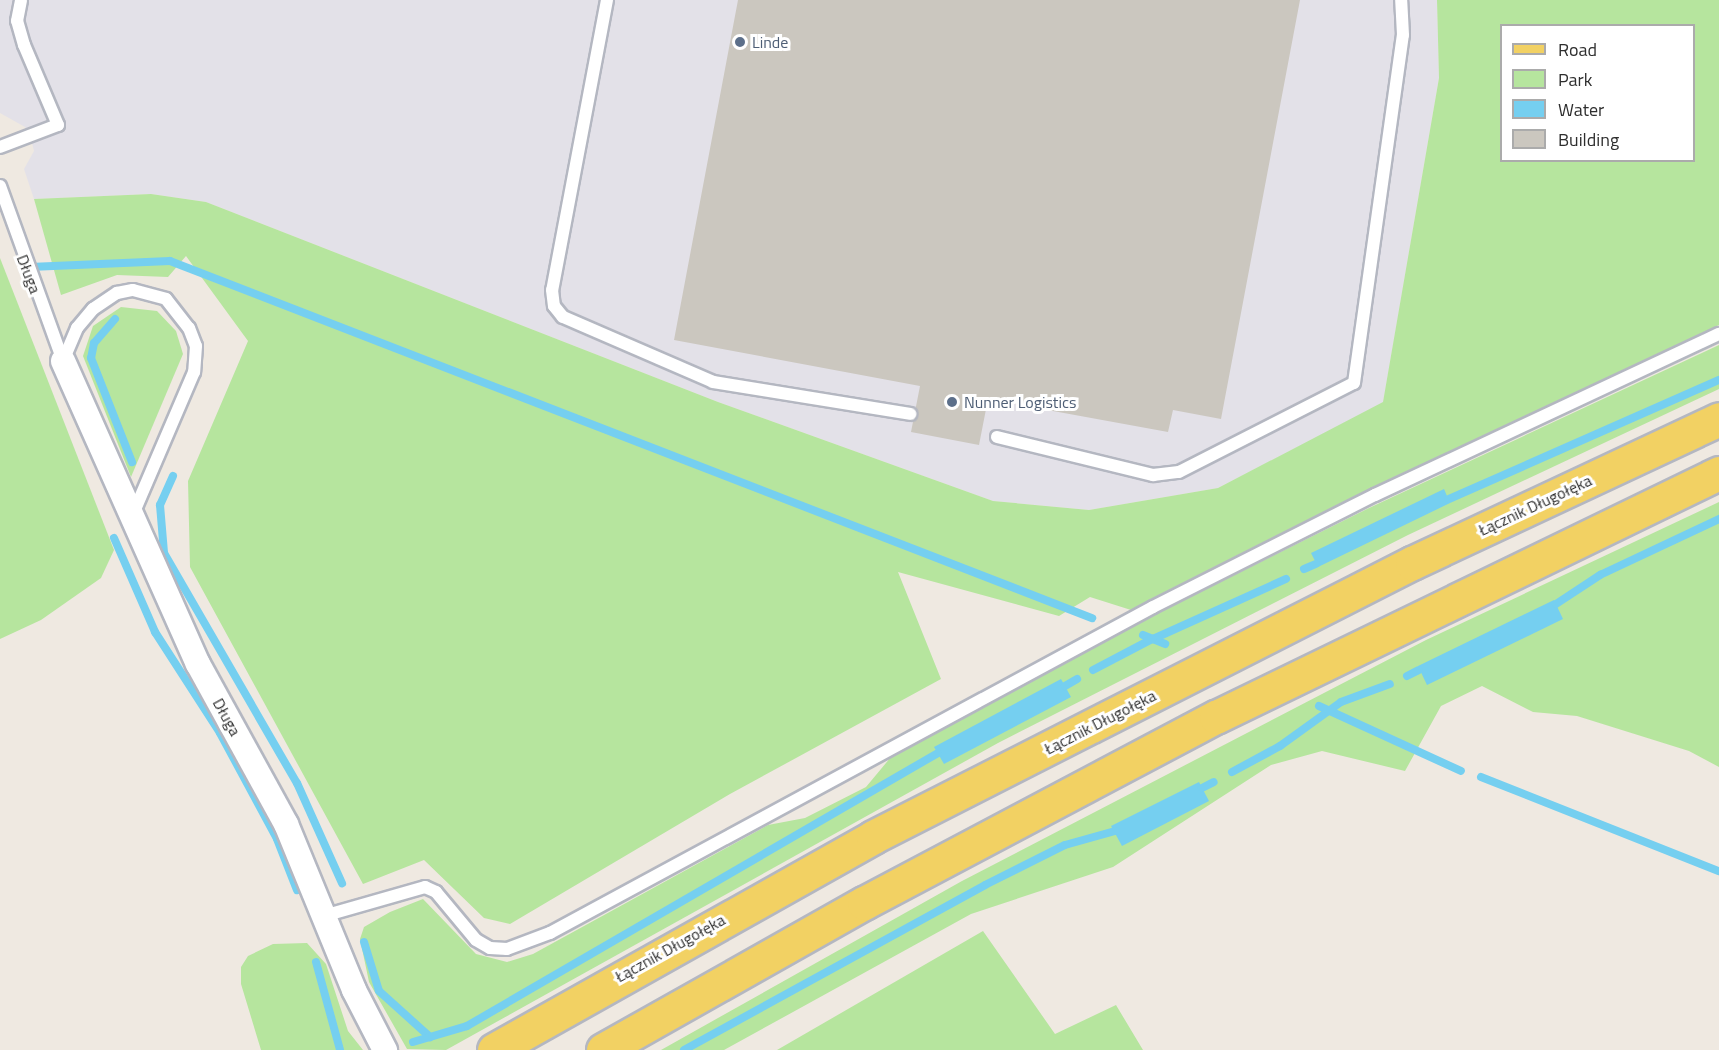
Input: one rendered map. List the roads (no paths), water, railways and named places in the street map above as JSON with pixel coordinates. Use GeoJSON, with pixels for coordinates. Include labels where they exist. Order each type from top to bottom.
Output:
{"type":"FeatureCollection","features":[{"type":"Feature","properties":{"kind":"main road","name":"Łącznik Długołęka"},"geometry":{"type":"LineString","coordinates":[[494,1050],[852,847],[1412,563],[1719,419]]}},
{"type":"Feature","properties":{"kind":"main road"},"geometry":{"type":"LineString","coordinates":[[603,1050],[923,871],[1216,717],[1719,473]]}},
{"type":"Feature","properties":{"kind":"street","name":"Długa"},"geometry":{"type":"LineString","coordinates":[[63,362],[198,664],[286,824],[327,915],[354,990],[385,1050]]}},
{"type":"Feature","properties":{"kind":"lane"},"geometry":{"type":"LineString","coordinates":[[0,147],[58,125],[24,45],[17,21],[21,0]]}},
{"type":"Feature","properties":{"kind":"lane"},"geometry":{"type":"LineString","coordinates":[[607,0],[552,290],[554,306],[563,317],[713,382],[910,414]]}},
{"type":"Feature","properties":{"kind":"lane"},"geometry":{"type":"LineString","coordinates":[[997,437],[1153,475],[1179,472],[1354,384],[1403,35],[1401,0]]}},
{"type":"Feature","properties":{"kind":"lane","name":"Długa"},"geometry":{"type":"LineString","coordinates":[[0,186],[63,362]]}},
{"type":"Feature","properties":{"kind":"lane"},"geometry":{"type":"LineString","coordinates":[[63,362],[77,328],[93,309],[117,293],[134,290],[166,299],[189,328],[195,346],[194,372],[131,518]]}},
{"type":"Feature","properties":{"kind":"lane"},"geometry":{"type":"LineString","coordinates":[[327,915],[425,887],[436,892],[477,940],[490,948],[507,949],[550,933],[1153,607],[1375,495],[1719,334]]}},
{"type":"Feature","properties":{"kind":"water"},"geometry":{"type":"Polygon","coordinates":[[[1444,489],[1450,503],[1318,567],[1311,553],[1444,489]]]}},
{"type":"Feature","properties":{"kind":"water"},"geometry":{"type":"Polygon","coordinates":[[[1554,600],[1563,619],[1427,685],[1418,666],[1554,600]]]}},
{"type":"Feature","properties":{"kind":"water"},"geometry":{"type":"Polygon","coordinates":[[[1061,679],[1071,697],[944,764],[934,747],[1061,679]]]}},
{"type":"Feature","properties":{"kind":"water"},"geometry":{"type":"Polygon","coordinates":[[[1199,782],[1209,801],[1122,846],[1111,826],[1199,782]]]}},
{"type":"Feature","properties":{"kind":"waterway"},"geometry":{"type":"LineString","coordinates":[[30,267],[170,261],[1092,618]]}},
{"type":"Feature","properties":{"kind":"waterway"},"geometry":{"type":"LineString","coordinates":[[115,319],[94,343],[91,358],[132,462]]}},
{"type":"Feature","properties":{"kind":"waterway"},"geometry":{"type":"LineString","coordinates":[[1449,499],[1719,380]]}},
{"type":"Feature","properties":{"kind":"waterway"},"geometry":{"type":"LineString","coordinates":[[173,476],[160,505],[164,553],[297,783],[342,883]]}},
{"type":"Feature","properties":{"kind":"waterway"},"geometry":{"type":"LineString","coordinates":[[1556,604],[1600,575],[1719,519]]}},
{"type":"Feature","properties":{"kind":"waterway"},"geometry":{"type":"LineString","coordinates":[[114,538],[155,632],[220,733],[277,839],[297,890]]}},
{"type":"Feature","properties":{"kind":"waterway"},"geometry":{"type":"LineString","coordinates":[[1304,569],[1316,564]]}},
{"type":"Feature","properties":{"kind":"waterway"},"geometry":{"type":"LineString","coordinates":[[1153,639],[1286,579]]}},
{"type":"Feature","properties":{"kind":"waterway"},"geometry":{"type":"LineString","coordinates":[[1143,635],[1165,644]]}},
{"type":"Feature","properties":{"kind":"waterway"},"geometry":{"type":"LineString","coordinates":[[1093,670],[1152,639]]}},
{"type":"Feature","properties":{"kind":"waterway"},"geometry":{"type":"LineString","coordinates":[[1407,676],[1419,670]]}},
{"type":"Feature","properties":{"kind":"waterway"},"geometry":{"type":"LineString","coordinates":[[1065,686],[1077,679]]}},
{"type":"Feature","properties":{"kind":"waterway"},"geometry":{"type":"LineString","coordinates":[[1232,772],[1280,746],[1341,702],[1390,684]]}},
{"type":"Feature","properties":{"kind":"waterway"},"geometry":{"type":"LineString","coordinates":[[1319,706],[1461,771]]}},
{"type":"Feature","properties":{"kind":"waterway"},"geometry":{"type":"LineString","coordinates":[[413,1042],[467,1026],[938,753]]}},
{"type":"Feature","properties":{"kind":"waterway"},"geometry":{"type":"LineString","coordinates":[[1481,777],[1719,871]]}},
{"type":"Feature","properties":{"kind":"waterway"},"geometry":{"type":"LineString","coordinates":[[1202,788],[1214,782]]}},
{"type":"Feature","properties":{"kind":"waterway"},"geometry":{"type":"LineString","coordinates":[[684,1050],[985,885],[1065,845],[1115,831]]}},
{"type":"Feature","properties":{"kind":"waterway"},"geometry":{"type":"LineString","coordinates":[[364,942],[379,991],[430,1037]]}},
{"type":"Feature","properties":{"kind":"waterway"},"geometry":{"type":"LineString","coordinates":[[316,962],[340,1050]]}},
{"type":"Feature","properties":{"kind":"place","name":"Linde"},"geometry":{"type":"Point","coordinates":[740,42]}},
{"type":"Feature","properties":{"kind":"place","name":"Nunner Logistics"},"geometry":{"type":"Point","coordinates":[952,402]}}]}
